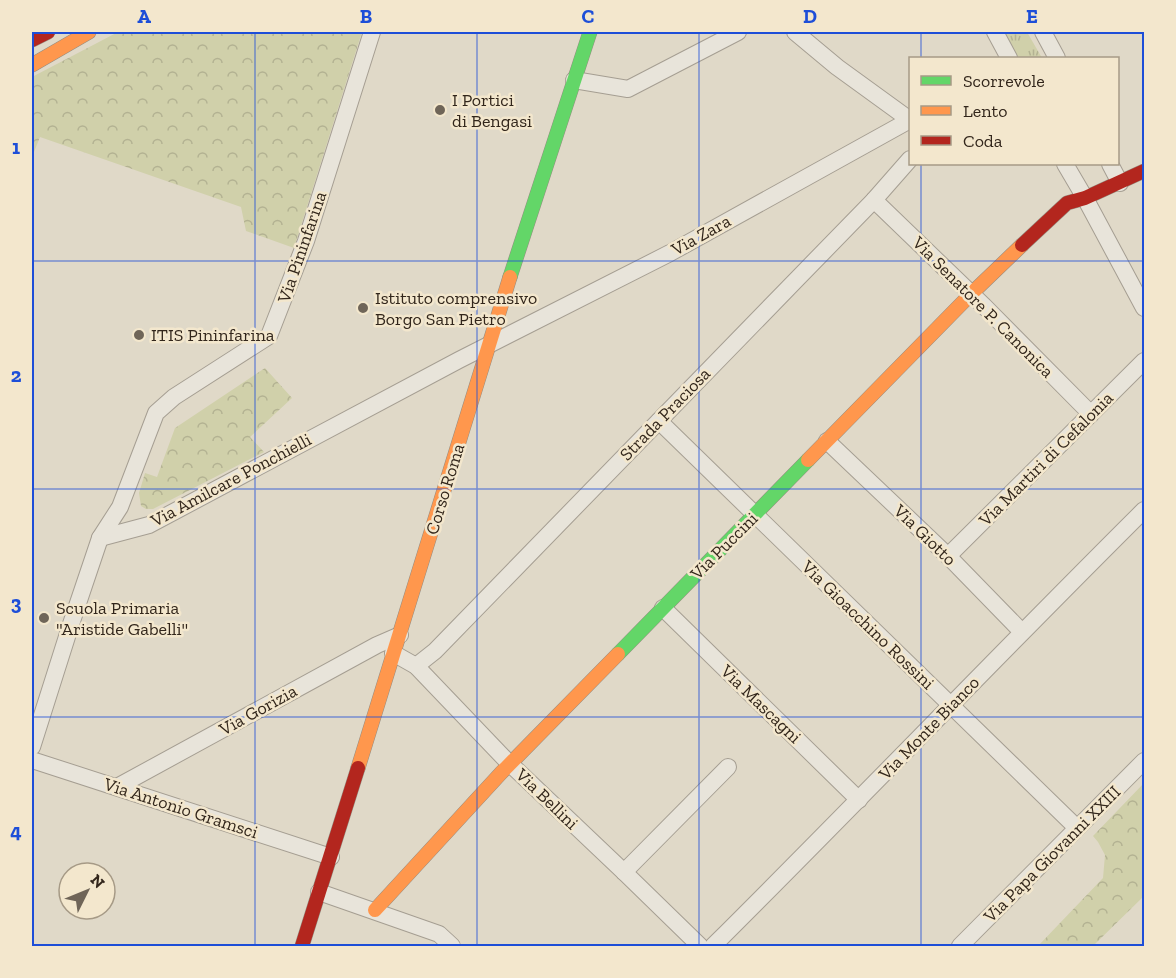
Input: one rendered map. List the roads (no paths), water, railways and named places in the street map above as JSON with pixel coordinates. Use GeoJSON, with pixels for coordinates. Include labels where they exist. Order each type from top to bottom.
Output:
{"type":"FeatureCollection","features":[{"type":"Feature","properties":{"kind":"street"},"geometry":{"type":"LineString","coordinates":[[32,65],[89,32]]}},
{"type":"Feature","properties":{"kind":"street","name":"Via Pininfarina"},"geometry":{"type":"LineString","coordinates":[[99,538],[120,507],[156,412],[174,397],[269,336],[306,241],[372,32]]}},
{"type":"Feature","properties":{"kind":"street","name":"Corso Roma"},"geometry":{"type":"LineString","coordinates":[[302,946],[510,278],[590,32]]}},
{"type":"Feature","properties":{"kind":"street"},"geometry":{"type":"LineString","coordinates":[[574,80],[628,89],[738,32]]}},
{"type":"Feature","properties":{"kind":"street"},"geometry":{"type":"LineString","coordinates":[[795,32],[837,67],[909,119]]}},
{"type":"Feature","properties":{"kind":"street"},"geometry":{"type":"LineString","coordinates":[[995,32],[1008,57]]}},
{"type":"Feature","properties":{"kind":"street"},"geometry":{"type":"LineString","coordinates":[[1043,32],[1056,57]]}},
{"type":"Feature","properties":{"kind":"street","name":"Via Zara"},"geometry":{"type":"LineString","coordinates":[[490,345],[670,253],[909,121]]}},
{"type":"Feature","properties":{"kind":"street","name":"Strada Praciosa"},"geometry":{"type":"LineString","coordinates":[[416,666],[435,651],[659,422],[874,200],[909,160]]}},
{"type":"Feature","properties":{"kind":"street"},"geometry":{"type":"LineString","coordinates":[[1066,165],[1144,308]]}},
{"type":"Feature","properties":{"kind":"street"},"geometry":{"type":"LineString","coordinates":[[1111,165],[1120,183]]}},
{"type":"Feature","properties":{"kind":"street","name":"Via Puccini"},"geometry":{"type":"LineString","coordinates":[[375,910],[510,764],[971,294],[1067,203],[1085,198],[1144,171]]}},
{"type":"Feature","properties":{"kind":"street","name":"Via Senatore P. Canonica"},"geometry":{"type":"LineString","coordinates":[[874,200],[1091,414]]}},
{"type":"Feature","properties":{"kind":"street","name":"Via Amilcare Ponchielli"},"geometry":{"type":"LineString","coordinates":[[99,538],[149,525],[490,345]]}},
{"type":"Feature","properties":{"kind":"street","name":"Via Martiri di Cefalonia"},"geometry":{"type":"LineString","coordinates":[[948,556],[1144,361]]}},
{"type":"Feature","properties":{"kind":"street","name":"Via Gioacchino Rossini"},"geometry":{"type":"LineString","coordinates":[[659,422],[1077,828]]}},
{"type":"Feature","properties":{"kind":"street","name":"Via Giotto"},"geometry":{"type":"LineString","coordinates":[[827,441],[948,556],[1022,632]]}},
{"type":"Feature","properties":{"kind":"street","name":"Via Monte Bianco"},"geometry":{"type":"LineString","coordinates":[[713,946],[860,800],[1022,632],[1144,510]]}},
{"type":"Feature","properties":{"kind":"street"},"geometry":{"type":"LineString","coordinates":[[32,747],[99,538]]}},
{"type":"Feature","properties":{"kind":"street","name":"Via Mascagni"},"geometry":{"type":"LineString","coordinates":[[663,608],[860,800]]}},
{"type":"Feature","properties":{"kind":"street","name":"Via Gorizia"},"geometry":{"type":"LineString","coordinates":[[117,787],[377,645],[400,635]]}},
{"type":"Feature","properties":{"kind":"street","name":"Via Bellini"},"geometry":{"type":"LineString","coordinates":[[393,653],[416,666],[510,764],[700,946]]}},
{"type":"Feature","properties":{"kind":"street","name":"Via Antonio Gramsci"},"geometry":{"type":"LineString","coordinates":[[32,760],[331,857]]}},
{"type":"Feature","properties":{"kind":"street","name":"Via Papa Giovanni XXIII"},"geometry":{"type":"LineString","coordinates":[[960,946],[1144,761]]}},
{"type":"Feature","properties":{"kind":"street"},"geometry":{"type":"LineString","coordinates":[[624,872],[728,767]]}},
{"type":"Feature","properties":{"kind":"street"},"geometry":{"type":"LineString","coordinates":[[319,892],[440,934],[452,946]]}},
{"type":"Feature","properties":{"kind":"place","name":"I Portici di Bengasi"},"geometry":{"type":"Point","coordinates":[440,110]}},
{"type":"Feature","properties":{"kind":"place","name":"Istituto comprensivo Borgo San Pietro"},"geometry":{"type":"Point","coordinates":[363,308]}},
{"type":"Feature","properties":{"kind":"place","name":"ITIS Pininfarina"},"geometry":{"type":"Point","coordinates":[139,335]}},
{"type":"Feature","properties":{"kind":"place","name":"Scuola Primaria \"Aristide Gabelli\""},"geometry":{"type":"Point","coordinates":[44,618]}}]}
